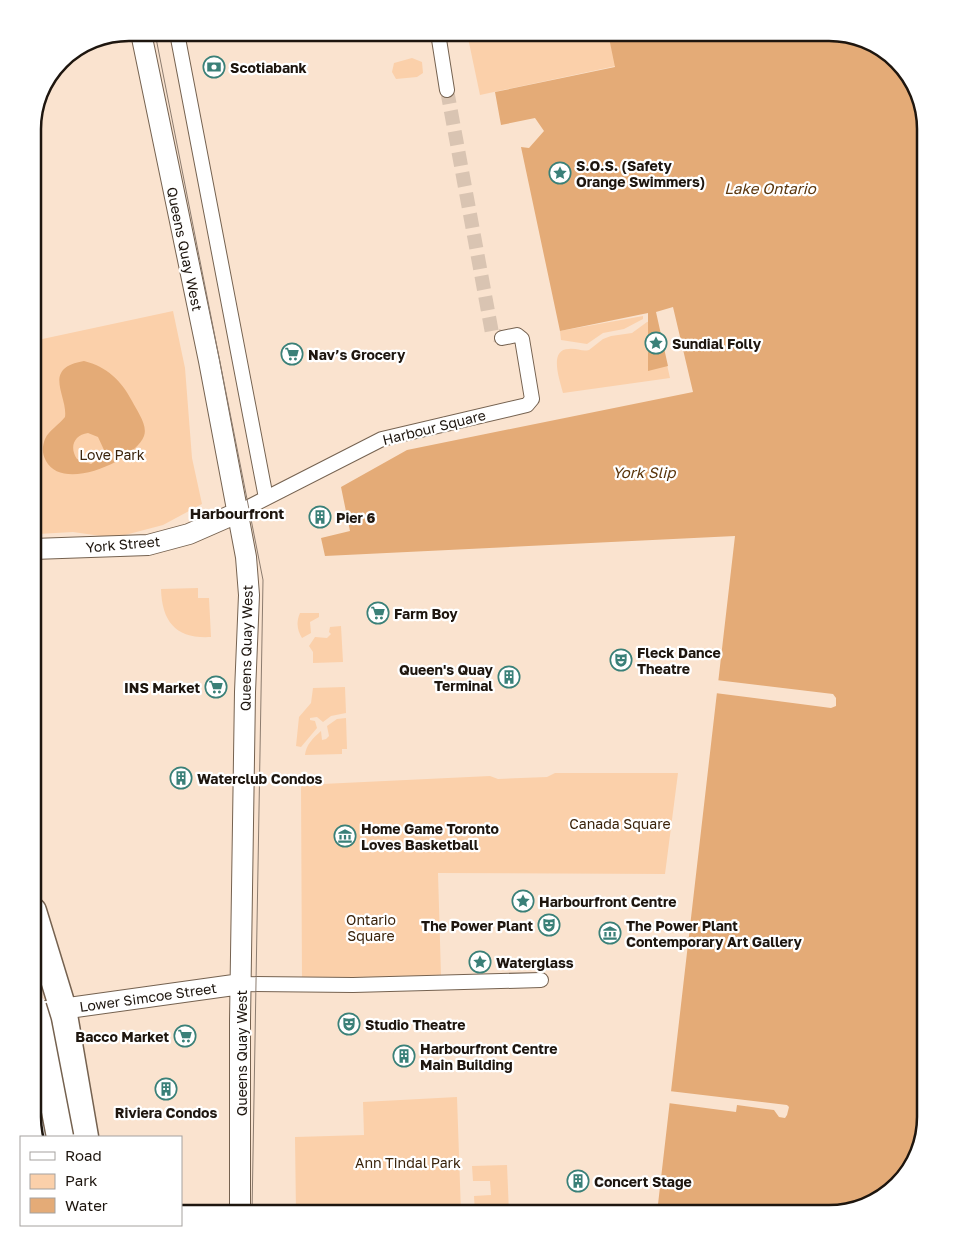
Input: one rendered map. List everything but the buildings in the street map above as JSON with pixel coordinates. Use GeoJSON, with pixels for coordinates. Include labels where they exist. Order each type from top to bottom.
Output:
{"type":"FeatureCollection","features":[{"type":"Feature","properties":{"kind":"highway"},"geometry":{"type":"LineString","coordinates":[[41,940],[63,1009],[85,1136]]}},
{"type":"Feature","properties":{"kind":"highway"},"geometry":{"type":"LineString","coordinates":[[41,1039],[60,1136]]}},
{"type":"Feature","properties":{"kind":"main road","name":"Queens Quay West"},"geometry":{"type":"LineString","coordinates":[[142,41],[209,361],[246,557],[249,595],[245,692],[240,1205]]}},
{"type":"Feature","properties":{"kind":"main road","name":"York Street"},"geometry":{"type":"LineString","coordinates":[[41,549],[148,545],[189,534],[237,513]]}},
{"type":"Feature","properties":{"kind":"main road","name":"Lower Simcoe Street"},"geometry":{"type":"LineString","coordinates":[[41,1012],[241,984]]}},
{"type":"Feature","properties":{"kind":"street"},"geometry":{"type":"LineString","coordinates":[[179,41],[266,498]]}},
{"type":"Feature","properties":{"kind":"street"},"geometry":{"type":"LineString","coordinates":[[439,41],[447,90]]}},
{"type":"Feature","properties":{"kind":"street","name":"Harbour Square"},"geometry":{"type":"LineString","coordinates":[[237,513],[382,439],[527,405],[532,399],[522,339],[517,335],[502,338]]}},
{"type":"Feature","properties":{"kind":"street","name":"Lower Simcoe Street"},"geometry":{"type":"LineString","coordinates":[[241,984],[353,985],[541,980]]}},
{"type":"Feature","properties":{"kind":"green space"},"geometry":{"type":"Polygon","coordinates":[[[469,41],[610,41],[616,66],[480,95],[469,41]]]}},
{"type":"Feature","properties":{"kind":"green space"},"geometry":{"type":"Polygon","coordinates":[[[412,58],[422,62],[423,73],[417,77],[396,79],[392,72],[394,63],[412,58]]]}},
{"type":"Feature","properties":{"kind":"green space","name":"Love Park"},"geometry":{"type":"Polygon","coordinates":[[[173,311],[185,368],[192,458],[202,504],[163,525],[125,535],[108,537],[73,532],[41,534],[41,339],[173,311]]]}},
{"type":"Feature","properties":{"kind":"green space"},"geometry":{"type":"Polygon","coordinates":[[[643,316],[643,319],[624,329],[603,333],[587,344],[561,340],[560,331],[643,316]]]}},
{"type":"Feature","properties":{"kind":"green space"},"geometry":{"type":"Polygon","coordinates":[[[657,320],[670,378],[563,393],[558,374],[557,360],[563,350],[589,350],[603,339],[632,333],[647,322],[657,320]]]}},
{"type":"Feature","properties":{"kind":"green space"},"geometry":{"type":"Polygon","coordinates":[[[198,588],[198,598],[209,598],[211,637],[199,637],[181,632],[168,620],[164,611],[161,589],[198,588]]]}},
{"type":"Feature","properties":{"kind":"green space"},"geometry":{"type":"Polygon","coordinates":[[[300,613],[319,613],[319,617],[310,622],[311,633],[302,638],[298,626],[300,613]]]}},
{"type":"Feature","properties":{"kind":"green space"},"geometry":{"type":"Polygon","coordinates":[[[341,626],[343,662],[313,663],[313,652],[309,646],[315,637],[327,638],[331,634],[329,632],[330,627],[341,626]]]}},
{"type":"Feature","properties":{"kind":"green space"},"geometry":{"type":"Polygon","coordinates":[[[345,687],[346,713],[331,716],[323,722],[317,717],[310,718],[310,720],[315,721],[317,728],[301,747],[296,746],[299,717],[311,703],[313,688],[345,687]]]}},
{"type":"Feature","properties":{"kind":"green space"},"geometry":{"type":"Polygon","coordinates":[[[346,718],[347,749],[342,749],[342,754],[305,755],[308,745],[321,731],[322,740],[326,739],[329,736],[327,726],[337,719],[346,718]]]}},
{"type":"Feature","properties":{"kind":"green space","name":"Canada Square"},"geometry":{"type":"Polygon","coordinates":[[[555,773],[678,773],[665,874],[438,873],[441,976],[302,982],[301,785],[490,776],[498,779],[547,777],[555,773]]]}},
{"type":"Feature","properties":{"kind":"green space","name":"Ann Tindal Park"},"geometry":{"type":"Polygon","coordinates":[[[457,1097],[461,1205],[296,1205],[295,1137],[364,1135],[363,1102],[457,1097]]]}},
{"type":"Feature","properties":{"kind":"green space"},"geometry":{"type":"Polygon","coordinates":[[[507,1165],[509,1205],[475,1205],[474,1196],[491,1195],[490,1181],[473,1181],[472,1166],[507,1165]]]}},
{"type":"Feature","properties":{"kind":"water","name":"Lake Ontario"},"geometry":{"type":"Polygon","coordinates":[[[610,41],[835,41],[863,48],[882,59],[902,80],[914,106],[917,129],[917,1117],[912,1145],[902,1166],[878,1190],[852,1202],[829,1205],[658,1205],[735,536],[325,556],[321,538],[350,531],[341,487],[407,450],[693,392],[673,307],[656,312],[668,366],[648,371],[648,313],[560,331],[521,147],[529,148],[544,131],[535,118],[501,125],[495,92],[615,67],[610,41]]]}},
{"type":"Feature","properties":{"kind":"water"},"geometry":{"type":"Polygon","coordinates":[[[84,361],[100,367],[112,375],[128,393],[145,427],[145,432],[138,445],[114,463],[98,470],[67,474],[55,470],[46,461],[43,445],[47,436],[65,417],[59,384],[63,370],[84,361]],[[88,433],[76,439],[73,450],[77,459],[91,464],[99,459],[104,450],[98,437],[88,433]]]}},
{"type":"Feature","properties":{"kind":"pier"},"geometry":{"type":"Polygon","coordinates":[[[716,680],[833,694],[836,698],[836,706],[831,708],[715,693],[716,680]]]}},
{"type":"Feature","properties":{"kind":"pier"},"geometry":{"type":"Polygon","coordinates":[[[669,1091],[787,1105],[789,1107],[785,1118],[779,1117],[774,1110],[737,1105],[736,1112],[668,1103],[669,1091]]]}},
{"type":"Feature","properties":{"kind":"tunnel"},"geometry":{"type":"LineString","coordinates":[[447,90],[492,333],[502,338]]}},
{"type":"Feature","properties":{"kind":"tram line"},"geometry":{"type":"LineString","coordinates":[[157,41],[263,580],[252,1205]]}},
{"type":"Feature","properties":{"kind":"place","name":"Scotiabank"},"geometry":{"type":"Point","coordinates":[214,67]}},
{"type":"Feature","properties":{"kind":"place","name":"S.O.S. (Safety Orange Swimmers)"},"geometry":{"type":"Point","coordinates":[560,173]}},
{"type":"Feature","properties":{"kind":"place","name":"Sundial Folly"},"geometry":{"type":"Point","coordinates":[656,343]}},
{"type":"Feature","properties":{"kind":"place","name":"Nav’s Grocery"},"geometry":{"type":"Point","coordinates":[292,354]}},
{"type":"Feature","properties":{"kind":"place","name":"Pier 6"},"geometry":{"type":"Point","coordinates":[320,517]}},
{"type":"Feature","properties":{"kind":"place","name":"Farm Boy"},"geometry":{"type":"Point","coordinates":[378,613]}},
{"type":"Feature","properties":{"kind":"place","name":"Fleck Dance Theatre"},"geometry":{"type":"Point","coordinates":[621,660]}},
{"type":"Feature","properties":{"kind":"place","name":"Queen's Quay Terminal"},"geometry":{"type":"Point","coordinates":[509,677]}},
{"type":"Feature","properties":{"kind":"place","name":"INS Market"},"geometry":{"type":"Point","coordinates":[216,687]}},
{"type":"Feature","properties":{"kind":"place","name":"Waterclub Condos"},"geometry":{"type":"Point","coordinates":[181,778]}},
{"type":"Feature","properties":{"kind":"place","name":"Home Game Toronto Loves Basketball"},"geometry":{"type":"Point","coordinates":[345,836]}},
{"type":"Feature","properties":{"kind":"place","name":"Harbourfront Centre"},"geometry":{"type":"Point","coordinates":[523,901]}},
{"type":"Feature","properties":{"kind":"place","name":"The Power Plant"},"geometry":{"type":"Point","coordinates":[549,925]}},
{"type":"Feature","properties":{"kind":"place","name":"The Power Plant Contemporary Art Gallery"},"geometry":{"type":"Point","coordinates":[610,933]}},
{"type":"Feature","properties":{"kind":"place","name":"Waterglass"},"geometry":{"type":"Point","coordinates":[480,962]}},
{"type":"Feature","properties":{"kind":"place","name":"Studio Theatre"},"geometry":{"type":"Point","coordinates":[349,1024]}},
{"type":"Feature","properties":{"kind":"place","name":"Bacco Market"},"geometry":{"type":"Point","coordinates":[185,1036]}},
{"type":"Feature","properties":{"kind":"place","name":"Harbourfront Centre Main Building"},"geometry":{"type":"Point","coordinates":[404,1056]}},
{"type":"Feature","properties":{"kind":"place","name":"Riviera Condos"},"geometry":{"type":"Point","coordinates":[166,1089]}},
{"type":"Feature","properties":{"kind":"place","name":"Concert Stage"},"geometry":{"type":"Point","coordinates":[578,1181]}},
{"type":"Feature","properties":{"kind":"district","name":"Harbourfront"},"geometry":{"type":"Point","coordinates":[237,513]}},
{"type":"Feature","properties":{"kind":"water label","name":"York Slip"},"geometry":{"type":"Point","coordinates":[644,472]}},
{"type":"Feature","properties":{"kind":"park label","name":"Ontario Square"},"geometry":{"type":"Point","coordinates":[371,928]}}]}
